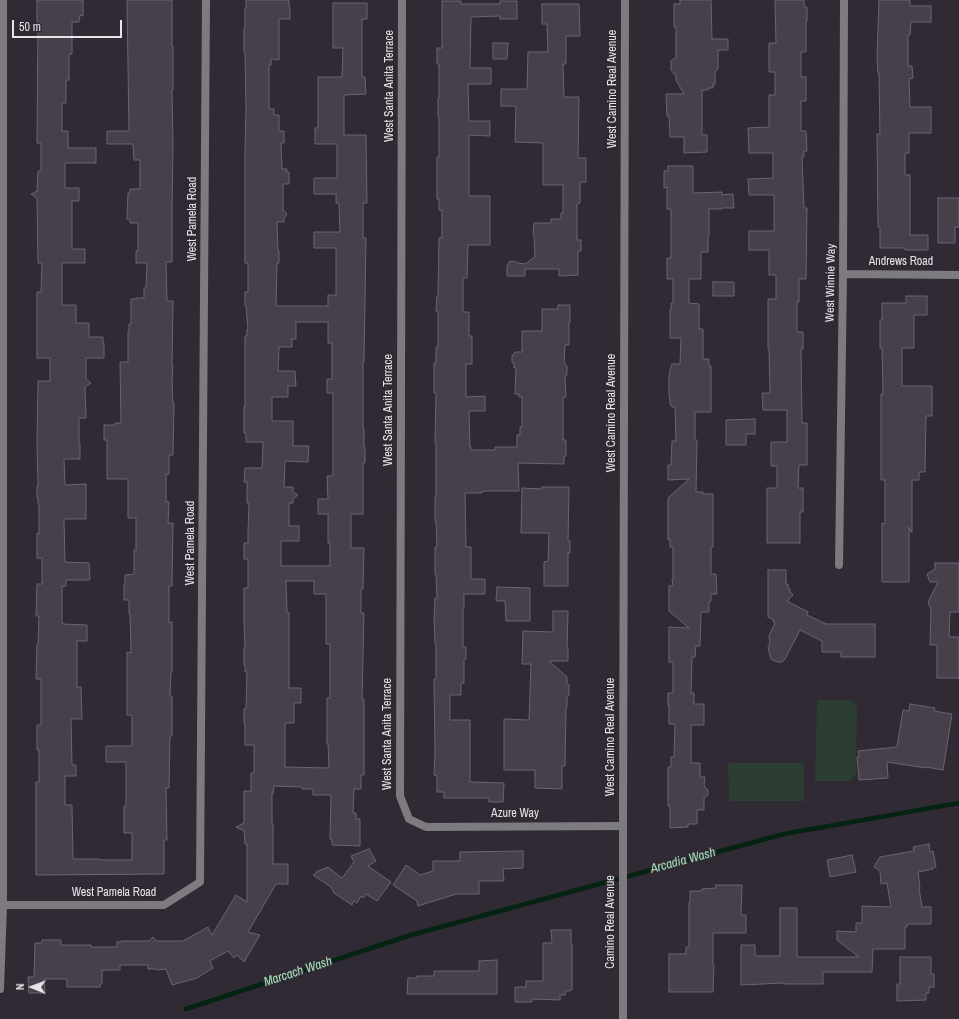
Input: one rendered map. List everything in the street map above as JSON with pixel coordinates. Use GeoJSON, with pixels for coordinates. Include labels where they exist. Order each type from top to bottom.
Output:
{"type":"FeatureCollection","features":[{"type":"Feature","properties":{"kind":"street"},"geometry":{"type":"LineString","coordinates":[[0,989],[3,905],[3,0]]}},
{"type":"Feature","properties":{"kind":"street","name":"West Pamela Road"},"geometry":{"type":"LineString","coordinates":[[3,905],[164,905],[200,882],[206,0]]}},
{"type":"Feature","properties":{"kind":"street","name":"West Santa Anita Terrace"},"geometry":{"type":"LineString","coordinates":[[402,0],[400,796],[409,819]]}},
{"type":"Feature","properties":{"kind":"street","name":"West Camino Real Avenue"},"geometry":{"type":"LineString","coordinates":[[622,826],[625,0]]}},
{"type":"Feature","properties":{"kind":"street","name":"West Winnie Way"},"geometry":{"type":"LineString","coordinates":[[839,565],[843,274],[844,0]]}},
{"type":"Feature","properties":{"kind":"street","name":"Andrews Road"},"geometry":{"type":"LineString","coordinates":[[843,274],[959,275]]}},
{"type":"Feature","properties":{"kind":"street","name":"Azure Way"},"geometry":{"type":"LineString","coordinates":[[409,819],[426,827],[622,826]]}},
{"type":"Feature","properties":{"kind":"street","name":"Camino Real Avenue"},"geometry":{"type":"LineString","coordinates":[[622,826],[623,1019]]}},
{"type":"Feature","properties":{"kind":"green space"},"geometry":{"type":"Polygon","coordinates":[[[817,700],[851,700],[857,707],[856,774],[850,781],[815,781],[817,700]]]}},
{"type":"Feature","properties":{"kind":"green space"},"geometry":{"type":"Polygon","coordinates":[[[728,763],[804,763],[804,801],[729,801],[728,763]]]}},
{"type":"Feature","properties":{"kind":"building"},"geometry":{"type":"Polygon","coordinates":[[[37,0],[83,0],[83,16],[80,15],[79,22],[72,22],[72,54],[69,54],[69,80],[66,80],[66,103],[62,103],[62,131],[68,131],[68,148],[96,148],[96,163],[65,163],[65,188],[79,188],[79,201],[72,201],[72,249],[85,249],[85,263],[62,263],[62,305],[76,305],[76,323],[89,323],[89,337],[103,337],[104,343],[104,358],[86,358],[86,379],[91,383],[85,387],[86,418],[79,418],[80,459],[64,459],[65,485],[86,484],[86,519],[64,519],[65,562],[89,563],[90,579],[66,580],[66,586],[62,586],[62,623],[87,625],[87,641],[77,641],[77,687],[81,687],[82,719],[71,719],[72,765],[76,765],[76,776],[65,776],[65,805],[72,805],[73,859],[132,860],[132,833],[124,833],[124,806],[126,806],[126,762],[106,762],[106,746],[132,746],[132,716],[127,715],[127,652],[131,653],[130,614],[129,600],[124,600],[124,585],[125,575],[134,574],[136,518],[128,518],[128,479],[107,479],[107,440],[104,440],[104,425],[115,425],[115,423],[121,423],[120,362],[128,362],[128,332],[129,324],[131,324],[131,299],[144,298],[147,263],[136,263],[136,251],[138,251],[138,223],[130,223],[130,219],[127,219],[128,193],[130,193],[130,189],[140,189],[140,160],[134,160],[133,144],[107,144],[107,131],[129,131],[127,0],[172,0],[172,262],[166,262],[167,301],[173,301],[172,381],[174,403],[173,455],[169,455],[169,474],[166,474],[166,502],[169,502],[168,523],[173,523],[172,586],[169,586],[169,623],[172,622],[172,672],[170,696],[172,696],[172,736],[170,736],[169,788],[166,788],[167,840],[164,840],[164,874],[36,875],[36,782],[39,782],[37,725],[41,725],[41,679],[36,679],[39,616],[36,616],[37,584],[42,584],[42,558],[37,558],[37,533],[39,534],[39,505],[37,498],[38,381],[50,381],[50,358],[37,358],[37,292],[41,292],[42,263],[38,263],[37,198],[31,194],[37,191],[38,171],[41,171],[41,143],[37,143],[37,0]]]}},
{"type":"Feature","properties":{"kind":"building"},"geometry":{"type":"Polygon","coordinates":[[[246,0],[289,0],[290,7],[290,19],[279,19],[279,60],[271,59],[271,65],[269,65],[269,109],[274,109],[274,115],[279,115],[279,131],[284,131],[284,143],[281,143],[282,169],[287,169],[286,172],[289,172],[289,184],[283,184],[283,210],[287,214],[284,218],[284,222],[277,222],[279,263],[277,263],[276,306],[328,306],[328,295],[336,295],[336,248],[314,248],[314,232],[340,232],[339,203],[336,203],[336,194],[314,194],[314,178],[337,178],[337,144],[315,144],[315,128],[318,128],[318,77],[342,77],[343,48],[333,48],[333,3],[367,3],[367,19],[362,19],[362,77],[365,77],[366,94],[344,95],[344,135],[366,135],[367,203],[363,203],[363,238],[366,238],[363,362],[363,429],[365,463],[363,463],[363,514],[351,514],[351,548],[364,548],[361,613],[364,613],[362,699],[364,699],[364,775],[361,775],[361,789],[354,789],[353,813],[356,813],[356,819],[360,819],[360,846],[332,845],[332,839],[330,839],[331,795],[313,795],[313,789],[302,789],[302,787],[274,786],[272,794],[273,864],[288,864],[288,884],[276,884],[248,932],[260,935],[244,962],[237,955],[234,958],[228,951],[210,961],[213,968],[197,978],[172,985],[166,969],[148,969],[148,965],[120,965],[120,970],[102,970],[102,984],[100,984],[100,987],[67,987],[67,979],[44,979],[45,993],[29,993],[28,977],[34,977],[35,943],[42,943],[42,940],[61,940],[61,945],[91,945],[91,947],[117,947],[117,942],[149,941],[153,937],[156,941],[183,941],[208,927],[212,935],[236,895],[247,902],[247,844],[245,844],[244,831],[236,827],[244,823],[244,791],[251,791],[251,773],[254,773],[254,745],[245,745],[244,723],[247,672],[245,672],[244,665],[244,588],[248,588],[248,559],[244,559],[244,543],[248,543],[249,503],[247,503],[247,482],[244,482],[245,468],[262,468],[263,442],[246,442],[246,433],[244,433],[245,336],[247,336],[248,329],[245,306],[245,292],[248,292],[248,263],[245,263],[246,109],[244,28],[246,0]],[[296,322],[296,339],[292,339],[292,347],[279,347],[278,371],[295,371],[296,386],[288,386],[288,397],[272,397],[272,421],[293,421],[293,446],[309,446],[308,462],[285,461],[284,487],[293,487],[293,492],[298,495],[293,499],[293,503],[289,503],[289,526],[299,526],[299,541],[281,541],[281,566],[330,566],[328,514],[318,514],[318,499],[328,499],[327,476],[333,476],[333,393],[327,393],[327,379],[332,379],[332,343],[328,343],[328,322],[296,322]],[[286,581],[287,612],[289,613],[289,688],[301,688],[301,703],[294,703],[294,723],[285,723],[285,767],[329,768],[327,744],[327,698],[330,698],[330,644],[326,644],[326,594],[314,594],[314,581],[286,581]]]}},
{"type":"Feature","properties":{"kind":"building"},"geometry":{"type":"Polygon","coordinates":[[[680,0],[711,0],[712,39],[728,39],[728,50],[718,50],[718,69],[715,72],[715,84],[713,84],[713,88],[702,90],[702,135],[707,135],[707,152],[684,153],[684,137],[670,137],[666,94],[684,94],[676,80],[676,76],[671,70],[671,61],[676,57],[674,4],[680,4],[680,0]]]}},
{"type":"Feature","properties":{"kind":"building"},"geometry":{"type":"Polygon","coordinates":[[[775,0],[804,0],[804,7],[807,7],[806,52],[801,52],[801,77],[806,77],[806,101],[801,101],[801,131],[806,131],[807,151],[804,151],[804,157],[802,157],[804,208],[807,208],[806,279],[799,279],[799,302],[797,302],[797,332],[803,332],[803,349],[801,349],[802,423],[807,423],[807,465],[799,465],[798,488],[803,488],[803,512],[800,512],[800,543],[767,543],[767,488],[777,488],[777,466],[771,466],[771,442],[787,442],[787,410],[763,410],[762,393],[770,393],[768,299],[776,299],[776,275],[769,275],[769,250],[749,250],[749,231],[774,231],[774,195],[749,195],[748,179],[773,178],[773,153],[749,153],[748,128],[769,127],[769,95],[775,95],[775,72],[769,72],[769,43],[776,43],[775,0]]]}},
{"type":"Feature","properties":{"kind":"building"},"geometry":{"type":"Polygon","coordinates":[[[879,0],[910,0],[910,6],[931,6],[931,22],[911,22],[910,35],[908,35],[908,66],[912,66],[913,78],[909,79],[910,107],[931,107],[931,133],[909,133],[909,153],[905,153],[905,175],[910,175],[910,235],[928,235],[928,250],[880,248],[880,227],[878,227],[877,134],[880,134],[879,73],[877,57],[879,0]]]}},
{"type":"Feature","properties":{"kind":"building"},"geometry":{"type":"Polygon","coordinates":[[[442,1],[461,1],[461,4],[500,4],[500,1],[517,1],[517,19],[500,19],[500,16],[471,17],[470,68],[491,68],[491,84],[468,84],[469,121],[490,121],[490,136],[469,135],[469,196],[490,196],[490,245],[468,245],[467,278],[463,278],[463,312],[469,312],[469,336],[472,336],[472,364],[466,364],[466,397],[485,396],[485,411],[469,411],[471,450],[495,450],[495,447],[517,447],[517,435],[520,435],[520,427],[522,427],[522,397],[519,397],[519,394],[515,394],[516,368],[514,368],[514,363],[512,362],[512,356],[515,352],[522,352],[522,331],[542,331],[542,309],[558,309],[558,305],[570,305],[569,345],[565,345],[564,363],[567,366],[567,375],[565,376],[566,397],[563,397],[563,440],[566,440],[566,456],[564,456],[564,464],[518,463],[519,491],[485,491],[482,493],[465,493],[466,547],[471,547],[471,579],[485,579],[485,594],[464,594],[463,647],[466,647],[466,659],[464,659],[464,683],[461,683],[461,695],[450,695],[450,720],[470,720],[470,782],[504,783],[503,802],[489,802],[489,798],[444,798],[444,792],[437,792],[437,776],[434,775],[434,679],[436,679],[436,644],[434,618],[435,598],[437,598],[435,547],[437,547],[435,521],[436,393],[434,393],[434,363],[436,363],[436,347],[438,347],[438,311],[436,311],[438,296],[439,238],[442,238],[442,210],[439,210],[439,199],[437,199],[437,157],[439,157],[439,64],[437,64],[437,48],[442,48],[442,1]]]}},
{"type":"Feature","properties":{"kind":"building"},"geometry":{"type":"Polygon","coordinates":[[[542,4],[579,4],[580,36],[566,36],[566,64],[563,64],[564,97],[579,97],[578,158],[586,158],[586,182],[580,182],[580,203],[577,204],[577,240],[581,240],[581,251],[578,251],[578,275],[559,276],[559,269],[525,269],[525,276],[507,276],[507,266],[510,261],[525,264],[535,257],[533,234],[534,223],[551,223],[551,219],[561,219],[561,213],[563,213],[563,185],[543,185],[543,143],[515,142],[516,106],[501,106],[501,89],[527,89],[528,52],[548,52],[547,24],[542,24],[542,4]]]}},
{"type":"Feature","properties":{"kind":"building"},"geometry":{"type":"Polygon","coordinates":[[[493,43],[508,43],[507,59],[493,59],[493,43]]]}},
{"type":"Feature","properties":{"kind":"building"},"geometry":{"type":"Polygon","coordinates":[[[668,166],[693,166],[693,193],[722,192],[722,195],[733,194],[734,208],[709,209],[708,252],[701,252],[701,279],[689,279],[689,303],[699,304],[699,329],[703,329],[703,359],[709,359],[709,366],[711,366],[711,412],[695,412],[695,440],[697,440],[696,492],[713,494],[713,547],[711,547],[711,574],[716,574],[717,594],[711,594],[709,612],[701,612],[700,646],[696,646],[695,657],[692,657],[691,693],[694,693],[694,704],[704,704],[704,725],[691,725],[691,763],[700,763],[700,777],[705,777],[704,786],[708,790],[708,795],[704,798],[704,810],[697,810],[697,824],[688,824],[688,827],[670,828],[670,806],[668,806],[668,767],[671,767],[671,757],[674,757],[675,724],[669,724],[668,693],[673,693],[673,662],[669,662],[669,627],[689,628],[669,611],[669,586],[673,586],[673,547],[670,547],[670,539],[668,540],[668,498],[689,479],[668,480],[668,465],[671,465],[672,441],[676,441],[675,407],[672,407],[670,403],[669,377],[672,364],[680,364],[681,338],[670,338],[670,310],[671,303],[673,303],[673,279],[667,279],[667,258],[671,258],[671,209],[667,209],[667,187],[664,188],[664,171],[668,171],[668,166]]]}},
{"type":"Feature","properties":{"kind":"building"},"geometry":{"type":"Polygon","coordinates":[[[938,198],[959,198],[959,227],[955,227],[955,243],[938,243],[938,198]]]}},
{"type":"Feature","properties":{"kind":"building"},"geometry":{"type":"Polygon","coordinates":[[[713,282],[734,282],[734,296],[713,296],[713,282]]]}},
{"type":"Feature","properties":{"kind":"building"},"geometry":{"type":"Polygon","coordinates":[[[906,296],[927,296],[927,315],[914,315],[914,348],[902,348],[902,386],[932,386],[932,416],[926,416],[925,472],[919,472],[919,480],[912,480],[912,532],[909,527],[909,582],[882,582],[882,523],[885,524],[885,480],[881,480],[881,394],[883,394],[880,320],[882,320],[882,303],[906,303],[906,296]]]}},
{"type":"Feature","properties":{"kind":"building"},"geometry":{"type":"Polygon","coordinates":[[[755,419],[755,434],[746,434],[746,445],[726,445],[726,420],[755,419]]]}},
{"type":"Feature","properties":{"kind":"building"},"geometry":{"type":"Polygon","coordinates":[[[542,487],[569,487],[568,541],[570,541],[570,553],[568,553],[568,586],[544,586],[544,562],[548,561],[549,533],[521,533],[522,488],[542,489],[542,487]]]}},
{"type":"Feature","properties":{"kind":"building"},"geometry":{"type":"Polygon","coordinates":[[[935,563],[959,563],[959,612],[950,612],[949,637],[959,637],[959,678],[937,678],[937,645],[930,645],[931,609],[928,603],[938,582],[930,582],[927,574],[935,569],[935,563]]]}},
{"type":"Feature","properties":{"kind":"building"},"geometry":{"type":"Polygon","coordinates":[[[768,570],[786,570],[786,584],[788,584],[788,589],[790,589],[790,592],[793,595],[787,601],[808,612],[807,615],[826,624],[875,624],[875,657],[841,657],[841,652],[822,652],[822,641],[800,630],[785,659],[782,662],[772,660],[768,647],[770,643],[769,636],[775,623],[773,622],[774,620],[768,617],[768,570]]]}},
{"type":"Feature","properties":{"kind":"building"},"geometry":{"type":"Polygon","coordinates":[[[497,587],[530,588],[530,621],[506,621],[505,601],[496,601],[497,587]]]}},
{"type":"Feature","properties":{"kind":"building"},"geometry":{"type":"Polygon","coordinates":[[[553,611],[568,611],[568,661],[549,661],[567,677],[567,683],[569,685],[569,695],[567,697],[566,708],[565,766],[562,766],[562,789],[535,788],[535,770],[504,770],[504,719],[529,720],[531,664],[522,664],[523,631],[553,632],[553,611]]]}},
{"type":"Feature","properties":{"kind":"building"},"geometry":{"type":"Polygon","coordinates":[[[910,704],[935,708],[934,711],[952,714],[943,770],[887,762],[888,778],[859,780],[857,757],[859,757],[858,751],[897,747],[903,710],[909,711],[910,704]]]}},
{"type":"Feature","properties":{"kind":"building"},"geometry":{"type":"Polygon","coordinates":[[[929,844],[930,852],[933,851],[936,867],[918,872],[922,907],[931,907],[931,924],[907,924],[907,927],[905,927],[905,949],[873,949],[872,972],[823,972],[823,984],[784,983],[741,985],[741,945],[755,945],[755,956],[780,956],[780,908],[797,908],[797,957],[859,957],[837,940],[837,931],[856,932],[856,923],[862,923],[862,906],[891,907],[887,883],[881,884],[880,871],[874,867],[880,857],[914,851],[913,847],[929,844]]]}},
{"type":"Feature","properties":{"kind":"building"},"geometry":{"type":"Polygon","coordinates":[[[369,849],[376,861],[368,866],[391,882],[377,901],[366,894],[363,898],[361,896],[357,903],[354,901],[352,905],[334,893],[331,887],[313,875],[317,873],[316,872],[328,867],[342,878],[354,862],[351,856],[369,849]]]}},
{"type":"Feature","properties":{"kind":"building"},"geometry":{"type":"Polygon","coordinates":[[[523,851],[523,868],[503,869],[504,881],[479,881],[479,894],[456,894],[418,906],[417,901],[393,885],[406,865],[420,875],[433,871],[433,861],[460,861],[460,852],[523,851]]]}},
{"type":"Feature","properties":{"kind":"building"},"geometry":{"type":"Polygon","coordinates":[[[852,855],[856,872],[830,877],[827,860],[852,855]]]}},
{"type":"Feature","properties":{"kind":"building"},"geometry":{"type":"Polygon","coordinates":[[[716,885],[742,885],[741,915],[746,915],[746,933],[713,933],[713,992],[669,992],[669,954],[686,954],[686,947],[689,947],[690,891],[702,891],[702,889],[716,888],[716,885]]]}},
{"type":"Feature","properties":{"kind":"building"},"geometry":{"type":"Polygon","coordinates":[[[551,930],[571,930],[572,990],[566,991],[565,995],[560,995],[560,1000],[532,999],[532,1002],[515,1002],[515,987],[526,987],[526,981],[543,981],[543,943],[552,943],[551,930]]]}},
{"type":"Feature","properties":{"kind":"building"},"geometry":{"type":"Polygon","coordinates":[[[900,957],[931,957],[931,974],[934,974],[934,987],[929,987],[929,993],[926,993],[926,1000],[897,1001],[897,984],[900,984],[900,957]]]}},
{"type":"Feature","properties":{"kind":"building"},"geometry":{"type":"Polygon","coordinates":[[[497,960],[497,994],[407,994],[408,978],[417,978],[417,976],[434,976],[434,971],[479,971],[479,961],[497,960]]]}},
{"type":"Feature","properties":{"kind":"waterway","name":"Arcadia Wash"},"geometry":{"type":"LineString","coordinates":[[186,1009],[411,935],[784,834],[959,803]]}},
{"type":"Feature","properties":{"kind":"water label","name":"Marcach Wash"},"geometry":{"type":"Point","coordinates":[298,972]}}]}
